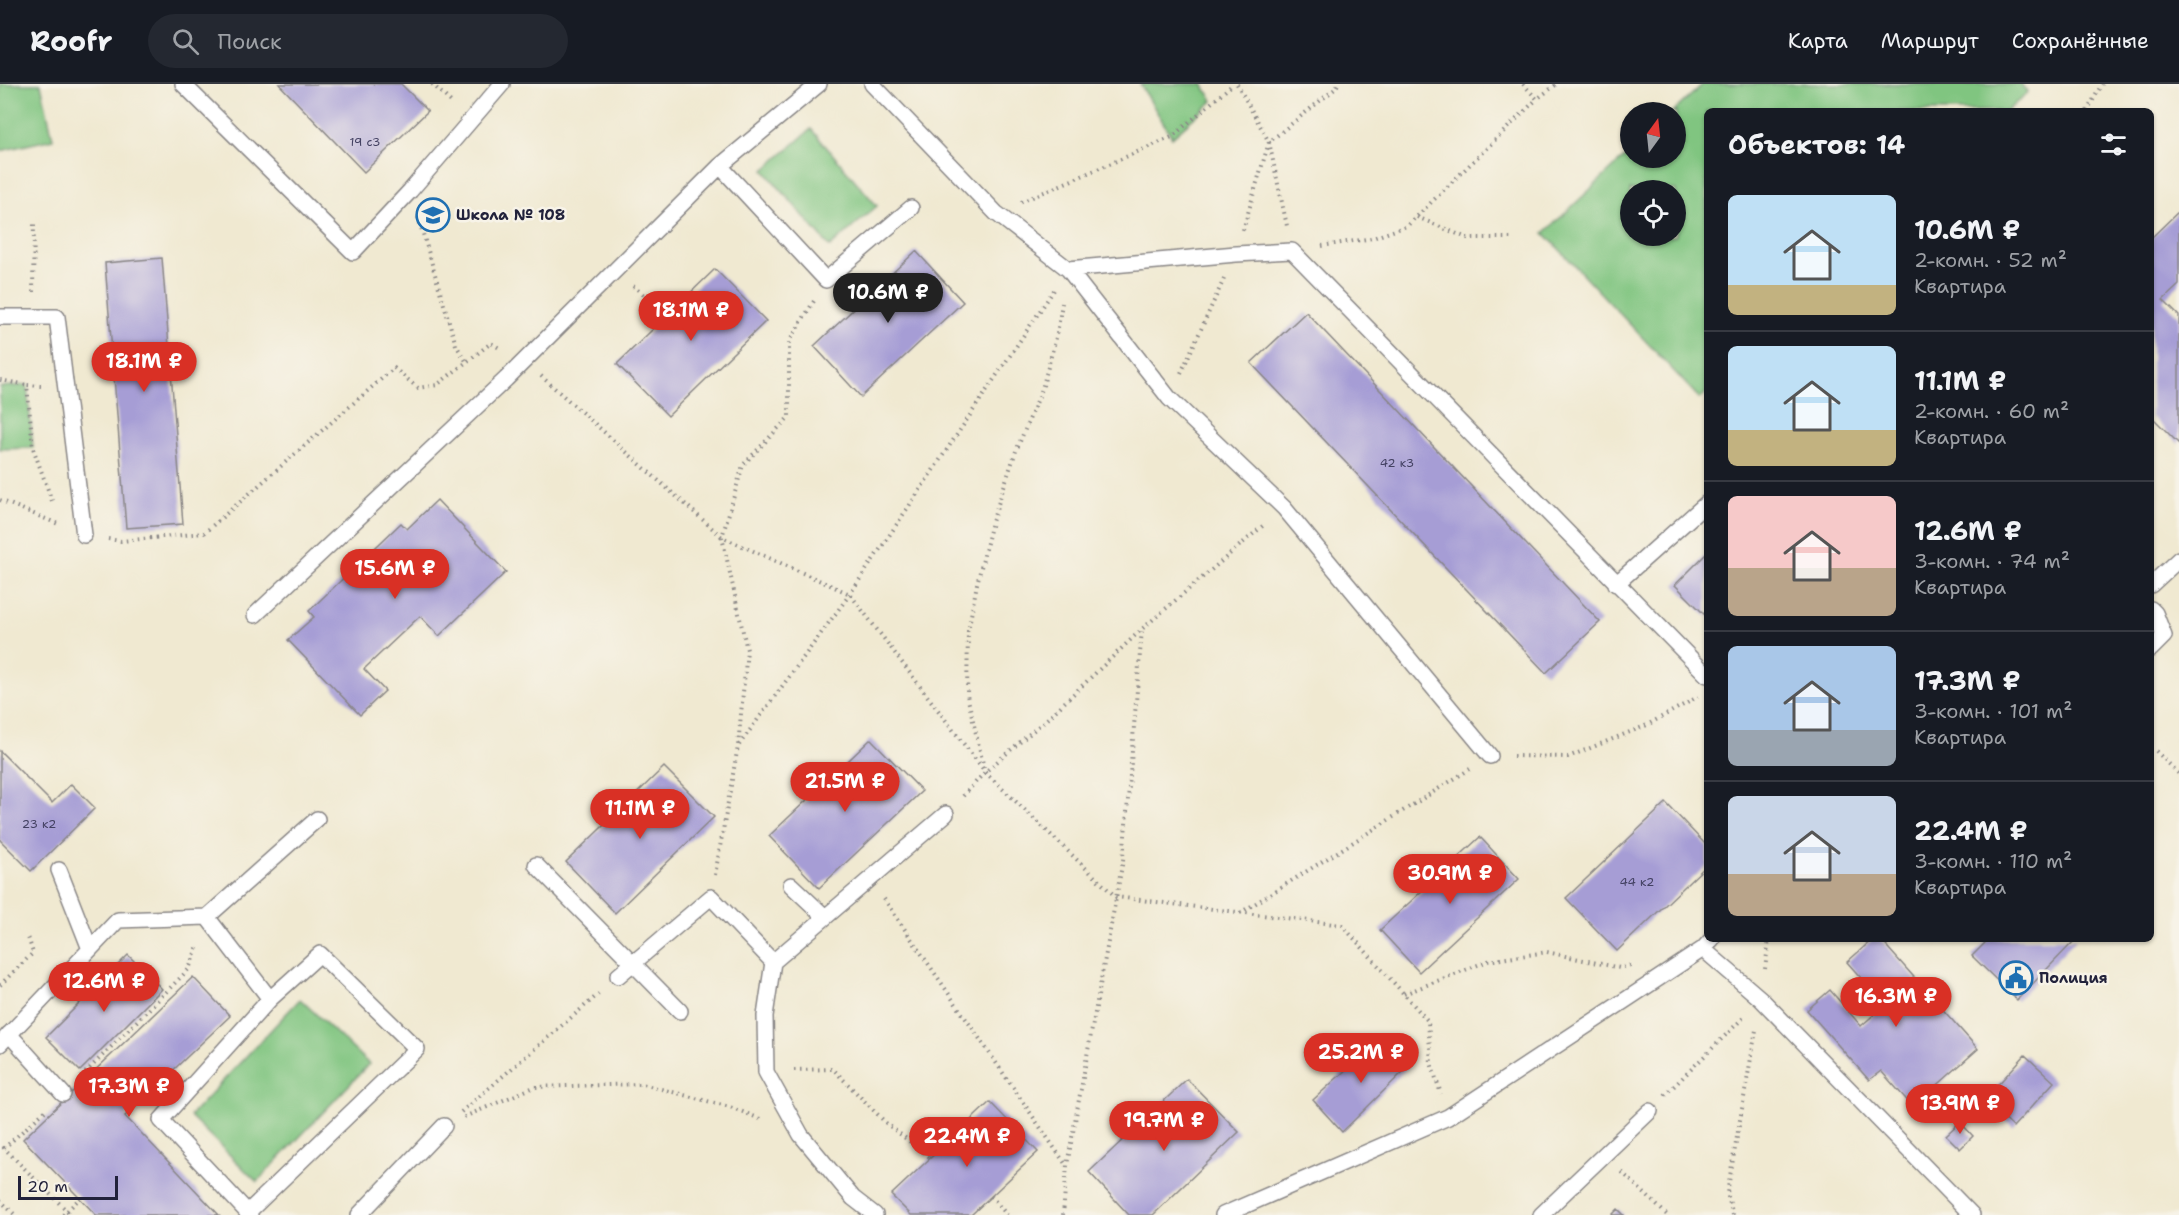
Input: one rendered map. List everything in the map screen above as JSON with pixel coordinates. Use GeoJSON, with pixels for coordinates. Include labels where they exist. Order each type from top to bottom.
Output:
{"type":"FeatureCollection","features":[{"type":"Feature","properties":{"kind":"lane"},"geometry":{"type":"LineString","coordinates":[[183,84],[353,252],[410,191],[502,84]]}},
{"type":"Feature","properties":{"kind":"lane"},"geometry":{"type":"LineString","coordinates":[[255,615],[506,379],[720,166],[819,84]]}},
{"type":"Feature","properties":{"kind":"lane"},"geometry":{"type":"LineString","coordinates":[[872,84],[996,213],[1068,269],[1169,398],[1284,508],[1490,756]]}},
{"type":"Feature","properties":{"kind":"lane"},"geometry":{"type":"LineString","coordinates":[[720,166],[826,280],[911,208]]}},
{"type":"Feature","properties":{"kind":"lane"},"geometry":{"type":"LineString","coordinates":[[1068,269],[1292,251],[1704,672]]}},
{"type":"Feature","properties":{"kind":"lane"},"geometry":{"type":"LineString","coordinates":[[0,317],[57,317],[84,535]]}},
{"type":"Feature","properties":{"kind":"lane"},"geometry":{"type":"LineString","coordinates":[[1616,584],[1704,506]]}},
{"type":"Feature","properties":{"kind":"lane"},"geometry":{"type":"LineString","coordinates":[[2154,582],[2179,559]]}},
{"type":"Feature","properties":{"kind":"lane"},"geometry":{"type":"LineString","coordinates":[[2154,612],[2164,636],[2154,646]]}},
{"type":"Feature","properties":{"kind":"lane"},"geometry":{"type":"LineString","coordinates":[[874,1215],[853,1198],[801,1135],[766,1072],[765,1016],[772,962],[946,814]]}},
{"type":"Feature","properties":{"kind":"lane"},"geometry":{"type":"LineString","coordinates":[[63,1094],[4,1039],[118,920],[207,917],[316,819]]}},
{"type":"Feature","properties":{"kind":"lane"},"geometry":{"type":"LineString","coordinates":[[536,866],[680,1011]]}},
{"type":"Feature","properties":{"kind":"lane"},"geometry":{"type":"LineString","coordinates":[[59,870],[90,949]]}},
{"type":"Feature","properties":{"kind":"lane"},"geometry":{"type":"LineString","coordinates":[[791,885],[825,917]]}},
{"type":"Feature","properties":{"kind":"lane"},"geometry":{"type":"LineString","coordinates":[[618,976],[711,897],[772,962]]}},
{"type":"Feature","properties":{"kind":"lane"},"geometry":{"type":"LineString","coordinates":[[207,917],[270,999]]}},
{"type":"Feature","properties":{"kind":"lane"},"geometry":{"type":"LineString","coordinates":[[1223,1215],[1448,1118],[1707,944],[1972,1215]]}},
{"type":"Feature","properties":{"kind":"lane"},"geometry":{"type":"LineString","coordinates":[[320,954],[417,1049],[248,1214],[161,1120],[270,999],[320,954]]}},
{"type":"Feature","properties":{"kind":"lane"},"geometry":{"type":"LineString","coordinates":[[1541,1215],[1650,1111]]}},
{"type":"Feature","properties":{"kind":"lane"},"geometry":{"type":"LineString","coordinates":[[359,1215],[444,1126]]}},
{"type":"Feature","properties":{"kind":"path"},"geometry":{"type":"LineString","coordinates":[[996,213],[1172,137],[1235,84],[1269,142],[1292,251],[1373,238],[1407,226],[1537,99],[1557,84]]}},
{"type":"Feature","properties":{"kind":"path"},"geometry":{"type":"LineString","coordinates":[[1169,398],[1236,254],[1269,142],[1338,84]]}},
{"type":"Feature","properties":{"kind":"path"},"geometry":{"type":"LineString","coordinates":[[1523,84],[1537,99]]}},
{"type":"Feature","properties":{"kind":"path"},"geometry":{"type":"LineString","coordinates":[[2089,108],[2102,84]]}},
{"type":"Feature","properties":{"kind":"path"},"geometry":{"type":"LineString","coordinates":[[410,191],[456,345],[466,361]]}},
{"type":"Feature","properties":{"kind":"path"},"geometry":{"type":"LineString","coordinates":[[1417,217],[1467,238],[1513,238]]}},
{"type":"Feature","properties":{"kind":"path"},"geometry":{"type":"LineString","coordinates":[[33,317],[34,221]]}},
{"type":"Feature","properties":{"kind":"path"},"geometry":{"type":"LineString","coordinates":[[738,746],[850,594],[1068,269]]}},
{"type":"Feature","properties":{"kind":"path"},"geometry":{"type":"LineString","coordinates":[[985,772],[968,695],[968,631],[992,522],[1016,451],[1042,390],[1057,334],[1068,269]]}},
{"type":"Feature","properties":{"kind":"path"},"geometry":{"type":"LineString","coordinates":[[614,271],[668,315]]}},
{"type":"Feature","properties":{"kind":"path"},"geometry":{"type":"LineString","coordinates":[[711,897],[738,746],[747,650],[722,537],[743,465],[789,417],[789,342],[826,280]]}},
{"type":"Feature","properties":{"kind":"path"},"geometry":{"type":"LineString","coordinates":[[0,500],[84,535],[121,541],[204,533],[394,368],[418,388],[438,385],[491,343],[523,360],[722,537],[850,594],[985,772],[1116,897],[1342,926],[1428,1021],[1431,1063],[1448,1118]]}},
{"type":"Feature","properties":{"kind":"path"},"geometry":{"type":"LineString","coordinates":[[0,380],[27,385],[66,387]]}},
{"type":"Feature","properties":{"kind":"path"},"geometry":{"type":"LineString","coordinates":[[27,385],[33,448],[52,501]]}},
{"type":"Feature","properties":{"kind":"path"},"geometry":{"type":"LineString","coordinates":[[946,814],[985,772],[1048,718],[1142,629],[1284,508]]}},
{"type":"Feature","properties":{"kind":"path"},"geometry":{"type":"LineString","coordinates":[[1063,1215],[1067,1166],[1123,860],[1142,629]]}},
{"type":"Feature","properties":{"kind":"path"},"geometry":{"type":"LineString","coordinates":[[1240,913],[1490,756],[1568,757],[1645,726],[1704,694]]}},
{"type":"Feature","properties":{"kind":"path"},"geometry":{"type":"LineString","coordinates":[[2156,751],[2179,774]]}},
{"type":"Feature","properties":{"kind":"path"},"geometry":{"type":"LineString","coordinates":[[870,878],[1067,1166]]}},
{"type":"Feature","properties":{"kind":"path"},"geometry":{"type":"LineString","coordinates":[[80,1198],[67,1214],[4,1148],[63,1094],[189,969],[207,917]]}},
{"type":"Feature","properties":{"kind":"path"},"geometry":{"type":"LineString","coordinates":[[0,985],[33,953],[28,937]]}},
{"type":"Feature","properties":{"kind":"path"},"geometry":{"type":"LineString","coordinates":[[1733,1215],[1728,1193],[1769,942]]}},
{"type":"Feature","properties":{"kind":"path"},"geometry":{"type":"LineString","coordinates":[[1404,994],[1488,961],[1547,952],[1620,968],[1641,963]]}},
{"type":"Feature","properties":{"kind":"path"},"geometry":{"type":"LineString","coordinates":[[444,1126],[618,976]]}},
{"type":"Feature","properties":{"kind":"path"},"geometry":{"type":"LineString","coordinates":[[1650,1111],[1761,999]]}},
{"type":"Feature","properties":{"kind":"path"},"geometry":{"type":"LineString","coordinates":[[766,1072],[833,1069],[887,1124],[931,1158]]}},
{"type":"Feature","properties":{"kind":"path"},"geometry":{"type":"LineString","coordinates":[[444,1126],[534,1087],[642,1084],[730,1107],[801,1135]]}},
{"type":"Feature","properties":{"kind":"path"},"geometry":{"type":"LineString","coordinates":[[1604,1155],[1667,1215]]}},
{"type":"Feature","properties":{"kind":"path"},"geometry":{"type":"LineString","coordinates":[[991,1196],[1007,1215]]}},
{"type":"Feature","properties":{"kind":"path"},"geometry":{"type":"LineString","coordinates":[[0,1200],[15,1215]]}},
{"type":"Feature","properties":{"kind":"green space"},"geometry":{"type":"Polygon","coordinates":[[[0,84],[41,84],[53,139],[0,151],[0,84]]]}},
{"type":"Feature","properties":{"kind":"green space"},"geometry":{"type":"Polygon","coordinates":[[[1140,84],[1203,84],[1213,101],[1172,137],[1140,84]]]}},
{"type":"Feature","properties":{"kind":"green space"},"geometry":{"type":"Polygon","coordinates":[[[1703,84],[2020,84],[2028,92],[2010,108],[1704,108],[1704,395],[1700,399],[1544,233],[1620,161],[1620,168],[1686,168],[1686,102],[1684,102],[1703,84]]]}},
{"type":"Feature","properties":{"kind":"green space"},"geometry":{"type":"Polygon","coordinates":[[[811,129],[877,206],[830,247],[764,170],[811,129]]]}},
{"type":"Feature","properties":{"kind":"green space"},"geometry":{"type":"Polygon","coordinates":[[[27,385],[33,448],[0,449],[0,387],[27,385]]]}},
{"type":"Feature","properties":{"kind":"green space"},"geometry":{"type":"Polygon","coordinates":[[[300,999],[369,1064],[257,1182],[190,1116],[300,999]]]}},
{"type":"Feature","properties":{"kind":"building"},"geometry":{"type":"Polygon","coordinates":[[[279,84],[401,84],[428,111],[364,172],[279,84]]]}},
{"type":"Feature","properties":{"kind":"building"},"geometry":{"type":"Polygon","coordinates":[[[2179,211],[2179,285],[2163,300],[2179,316],[2179,444],[2154,419],[2154,235],[2179,211]]]}},
{"type":"Feature","properties":{"kind":"building"},"geometry":{"type":"Polygon","coordinates":[[[916,251],[963,302],[861,397],[814,346],[916,251]]]}},
{"type":"Feature","properties":{"kind":"building"},"geometry":{"type":"Polygon","coordinates":[[[162,258],[183,524],[126,528],[105,263],[162,258]]]}},
{"type":"Feature","properties":{"kind":"building"},"geometry":{"type":"Polygon","coordinates":[[[715,269],[766,321],[668,416],[617,364],[715,269]]]}},
{"type":"Feature","properties":{"kind":"building"},"geometry":{"type":"Polygon","coordinates":[[[1306,312],[1600,622],[1546,673],[1251,363],[1306,312]]]}},
{"type":"Feature","properties":{"kind":"building"},"geometry":{"type":"Polygon","coordinates":[[[437,500],[506,572],[439,636],[420,616],[364,669],[385,691],[360,715],[288,640],[314,617],[309,611],[401,523],[407,529],[437,500]]]}},
{"type":"Feature","properties":{"kind":"building"},"geometry":{"type":"Polygon","coordinates":[[[1704,556],[1704,614],[1675,585],[1704,556]]]}},
{"type":"Feature","properties":{"kind":"building"},"geometry":{"type":"Polygon","coordinates":[[[871,739],[922,791],[819,888],[769,836],[871,739]]]}},
{"type":"Feature","properties":{"kind":"building"},"geometry":{"type":"Polygon","coordinates":[[[0,751],[52,803],[71,784],[95,808],[31,871],[0,840],[0,751]]]}},
{"type":"Feature","properties":{"kind":"building"},"geometry":{"type":"Polygon","coordinates":[[[664,767],[714,817],[615,913],[566,862],[664,767]]]}},
{"type":"Feature","properties":{"kind":"building"},"geometry":{"type":"Polygon","coordinates":[[[1666,803],[1704,843],[1704,868],[1617,951],[1566,898],[1666,803]]]}},
{"type":"Feature","properties":{"kind":"building"},"geometry":{"type":"Polygon","coordinates":[[[1480,837],[1519,879],[1419,972],[1380,930],[1480,837]]]}},
{"type":"Feature","properties":{"kind":"building"},"geometry":{"type":"Polygon","coordinates":[[[1870,942],[1883,942],[1978,1049],[1913,1107],[1881,1071],[1869,1080],[1807,1010],[1830,990],[1861,1026],[1885,1005],[1847,962],[1870,942]]]}},
{"type":"Feature","properties":{"kind":"building","name":"Полиция"},"geometry":{"type":"Polygon","coordinates":[[[1986,942],[2073,942],[2017,1000],[1972,956],[1986,942]]]}},
{"type":"Feature","properties":{"kind":"building"},"geometry":{"type":"Polygon","coordinates":[[[128,955],[162,989],[80,1071],[46,1037],[128,955]]]}},
{"type":"Feature","properties":{"kind":"building"},"geometry":{"type":"Polygon","coordinates":[[[193,977],[230,1016],[125,1116],[219,1215],[96,1215],[23,1139],[193,977]]]}},
{"type":"Feature","properties":{"kind":"building"},"geometry":{"type":"Polygon","coordinates":[[[1383,1036],[1409,1066],[1342,1132],[1313,1100],[1383,1036]]]}},
{"type":"Feature","properties":{"kind":"building"},"geometry":{"type":"Polygon","coordinates":[[[2025,1055],[2054,1082],[2013,1127],[1984,1100],[2025,1055]]]}},
{"type":"Feature","properties":{"kind":"building"},"geometry":{"type":"Polygon","coordinates":[[[1187,1079],[1239,1132],[1153,1215],[1129,1215],[1089,1172],[1187,1079]]]}},
{"type":"Feature","properties":{"kind":"building"},"geometry":{"type":"Polygon","coordinates":[[[990,1102],[1038,1152],[971,1215],[911,1215],[891,1195],[990,1102]]]}},
{"type":"Feature","properties":{"kind":"building"},"geometry":{"type":"Polygon","coordinates":[[[1960,1122],[1973,1136],[1960,1149],[1946,1135],[1960,1122]]]}},
{"type":"Feature","properties":{"kind":"building"},"geometry":{"type":"Polygon","coordinates":[[[1618,1209],[1624,1215],[1612,1215],[1618,1209]]]}},
{"type":"Feature","properties":{"kind":"place","name":"Школа № 108"},"geometry":{"type":"Point","coordinates":[433,215]}},
{"type":"Feature","properties":{"kind":"place","name":"Полиция"},"geometry":{"type":"Point","coordinates":[2016,978]}}]}
